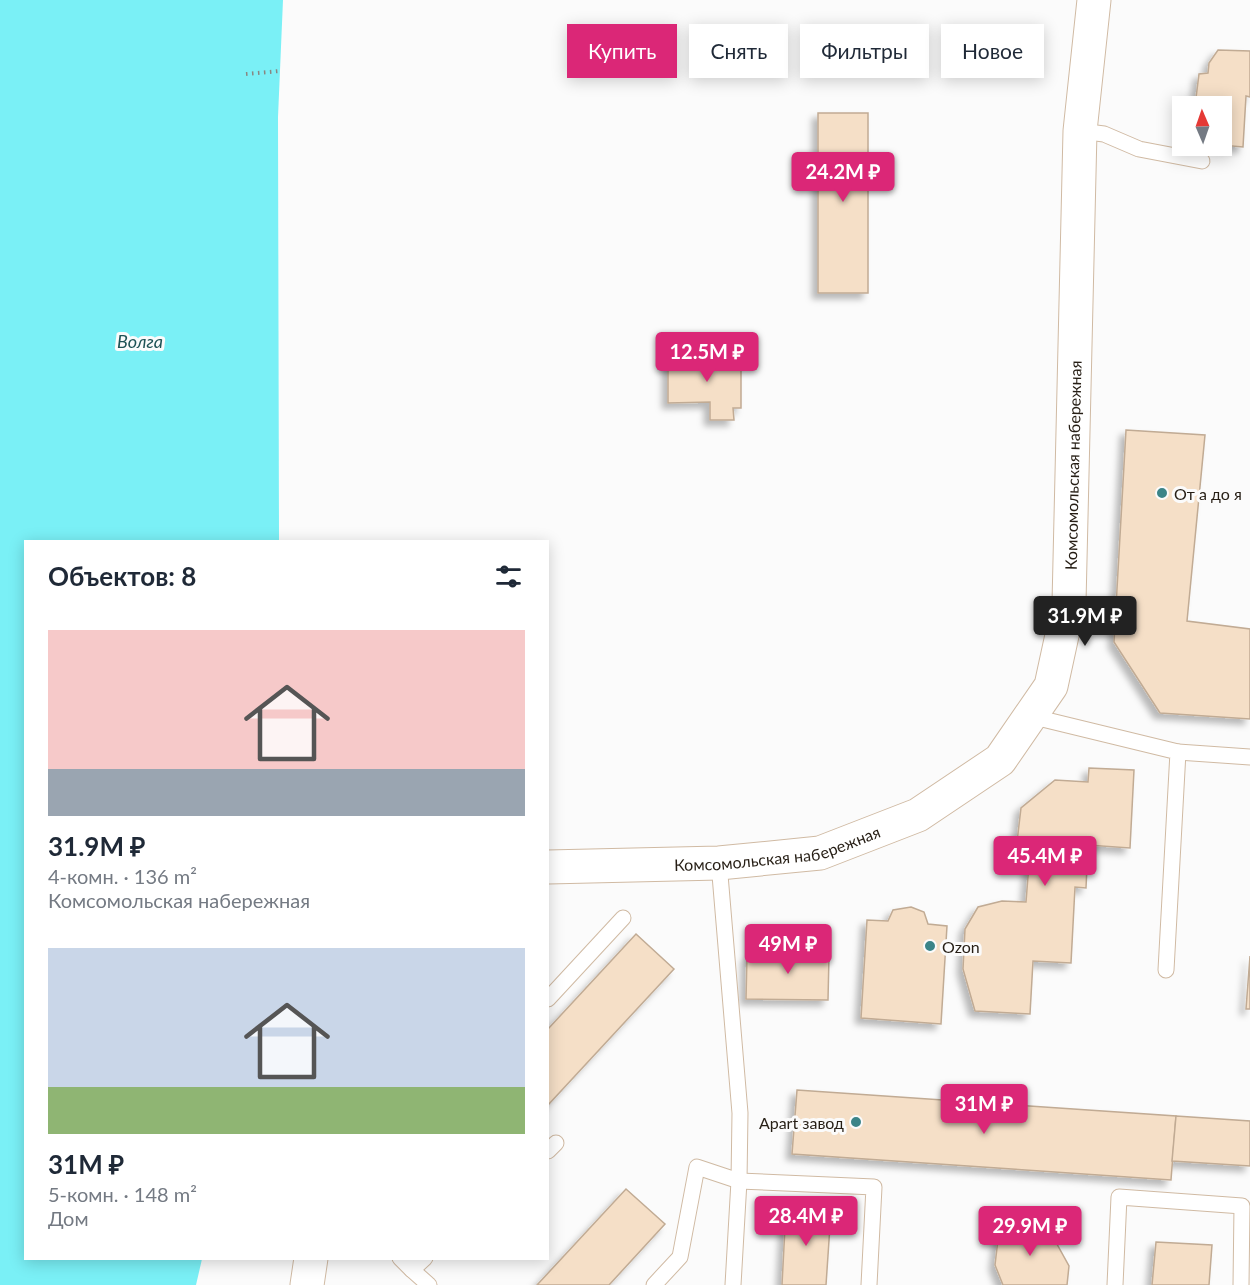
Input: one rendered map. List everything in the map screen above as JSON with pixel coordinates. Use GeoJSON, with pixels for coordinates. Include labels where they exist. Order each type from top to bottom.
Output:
{"type":"FeatureCollection","features":[{"type":"Feature","properties":{"kind":"street","name":"Комсомольская набережная"},"geometry":{"type":"LineString","coordinates":[[549,867],[719,863],[820,854],[918,815],[1000,759],[1051,686],[1069,603],[1080,131],[1094,0]]}},
{"type":"Feature","properties":{"kind":"street"},"geometry":{"type":"LineString","coordinates":[[307,1285],[311,1260]]}},
{"type":"Feature","properties":{"kind":"lane"},"geometry":{"type":"LineString","coordinates":[[1080,131],[1104,134],[1139,149],[1202,161]]}},
{"type":"Feature","properties":{"kind":"lane"},"geometry":{"type":"LineString","coordinates":[[1030,716],[1178,752],[1250,758]]}},
{"type":"Feature","properties":{"kind":"lane"},"geometry":{"type":"LineString","coordinates":[[1166,970],[1178,752]]}},
{"type":"Feature","properties":{"kind":"lane"},"geometry":{"type":"LineString","coordinates":[[719,863],[740,1113],[739,1181],[732,1285]]}},
{"type":"Feature","properties":{"kind":"lane"},"geometry":{"type":"LineString","coordinates":[[549,998],[623,918]]}},
{"type":"Feature","properties":{"kind":"lane"},"geometry":{"type":"LineString","coordinates":[[654,1285],[681,1257],[697,1167],[739,1181],[874,1187],[869,1285]]}},
{"type":"Feature","properties":{"kind":"lane"},"geometry":{"type":"LineString","coordinates":[[1115,1285],[1119,1197],[1242,1206],[1241,1285]]}},
{"type":"Feature","properties":{"kind":"lane"},"geometry":{"type":"LineString","coordinates":[[402,1260],[429,1285]]}},
{"type":"Feature","properties":{"kind":"lane"},"geometry":{"type":"LineString","coordinates":[[412,1270],[423,1260]]}},
{"type":"Feature","properties":{"kind":"path"},"geometry":{"type":"LineString","coordinates":[[246,74],[280,71]]}},
{"type":"Feature","properties":{"kind":"water","name":"Волга"},"geometry":{"type":"Polygon","coordinates":[[[0,0],[283,0],[278,117],[279,540],[24,540],[24,1260],[202,1260],[196,1285],[0,1285],[0,0]]]}},
{"type":"Feature","properties":{"kind":"building"},"geometry":{"type":"Polygon","coordinates":[[[1218,50],[1250,51],[1250,97],[1246,96],[1243,147],[1232,146],[1232,96],[1196,96],[1199,74],[1208,73],[1209,63],[1218,50]]]}},
{"type":"Feature","properties":{"kind":"building"},"geometry":{"type":"Polygon","coordinates":[[[818,113],[868,113],[868,293],[818,293],[818,113]]]}},
{"type":"Feature","properties":{"kind":"building"},"geometry":{"type":"Polygon","coordinates":[[[741,356],[741,408],[733,408],[734,420],[710,420],[710,402],[668,403],[668,357],[741,356]]]}},
{"type":"Feature","properties":{"kind":"building"},"geometry":{"type":"Polygon","coordinates":[[[1126,430],[1205,435],[1187,621],[1250,629],[1250,719],[1160,713],[1114,642],[1126,430]]]}},
{"type":"Feature","properties":{"kind":"building"},"geometry":{"type":"Polygon","coordinates":[[[1089,768],[1134,770],[1130,848],[1088,845],[1086,888],[1075,887],[1071,963],[1033,961],[1030,1014],[975,1011],[963,969],[965,929],[978,907],[1002,901],[1026,902],[1029,864],[1017,842],[1021,808],[1055,780],[1088,782],[1089,768]]]}},
{"type":"Feature","properties":{"kind":"building"},"geometry":{"type":"Polygon","coordinates":[[[911,907],[924,912],[928,924],[947,926],[941,1024],[861,1018],[867,920],[888,921],[893,910],[911,907]]]}},
{"type":"Feature","properties":{"kind":"building"},"geometry":{"type":"Polygon","coordinates":[[[636,934],[674,969],[549,1104],[549,1028],[636,934]]]}},
{"type":"Feature","properties":{"kind":"building"},"geometry":{"type":"Polygon","coordinates":[[[770,948],[815,948],[815,956],[829,956],[828,1000],[746,999],[747,956],[770,956],[770,948]]]}},
{"type":"Feature","properties":{"kind":"building"},"geometry":{"type":"Polygon","coordinates":[[[1250,956],[1250,1009],[1246,1009],[1250,956]]]}},
{"type":"Feature","properties":{"kind":"building"},"geometry":{"type":"Polygon","coordinates":[[[797,1090],[1176,1116],[1171,1180],[792,1154],[797,1090]]]}},
{"type":"Feature","properties":{"kind":"building"},"geometry":{"type":"Polygon","coordinates":[[[1176,1116],[1250,1121],[1250,1166],[1172,1161],[1176,1116]]]}},
{"type":"Feature","properties":{"kind":"building"},"geometry":{"type":"Polygon","coordinates":[[[626,1189],[665,1224],[609,1285],[537,1285],[626,1189]]]}},
{"type":"Feature","properties":{"kind":"building"},"geometry":{"type":"Polygon","coordinates":[[[786,1208],[831,1211],[826,1285],[782,1285],[786,1208]]]}},
{"type":"Feature","properties":{"kind":"building"},"geometry":{"type":"Polygon","coordinates":[[[1000,1223],[1048,1228],[1069,1266],[1067,1285],[1003,1285],[995,1265],[1000,1223]]]}},
{"type":"Feature","properties":{"kind":"building"},"geometry":{"type":"Polygon","coordinates":[[[1156,1242],[1212,1245],[1209,1285],[1152,1285],[1156,1242]]]}},
{"type":"Feature","properties":{"kind":"place","name":"От а до я"},"geometry":{"type":"Point","coordinates":[1162,493]}},
{"type":"Feature","properties":{"kind":"place","name":"Ozon"},"geometry":{"type":"Point","coordinates":[930,946]}},
{"type":"Feature","properties":{"kind":"place","name":"Apart завод"},"geometry":{"type":"Point","coordinates":[856,1122]}}]}
